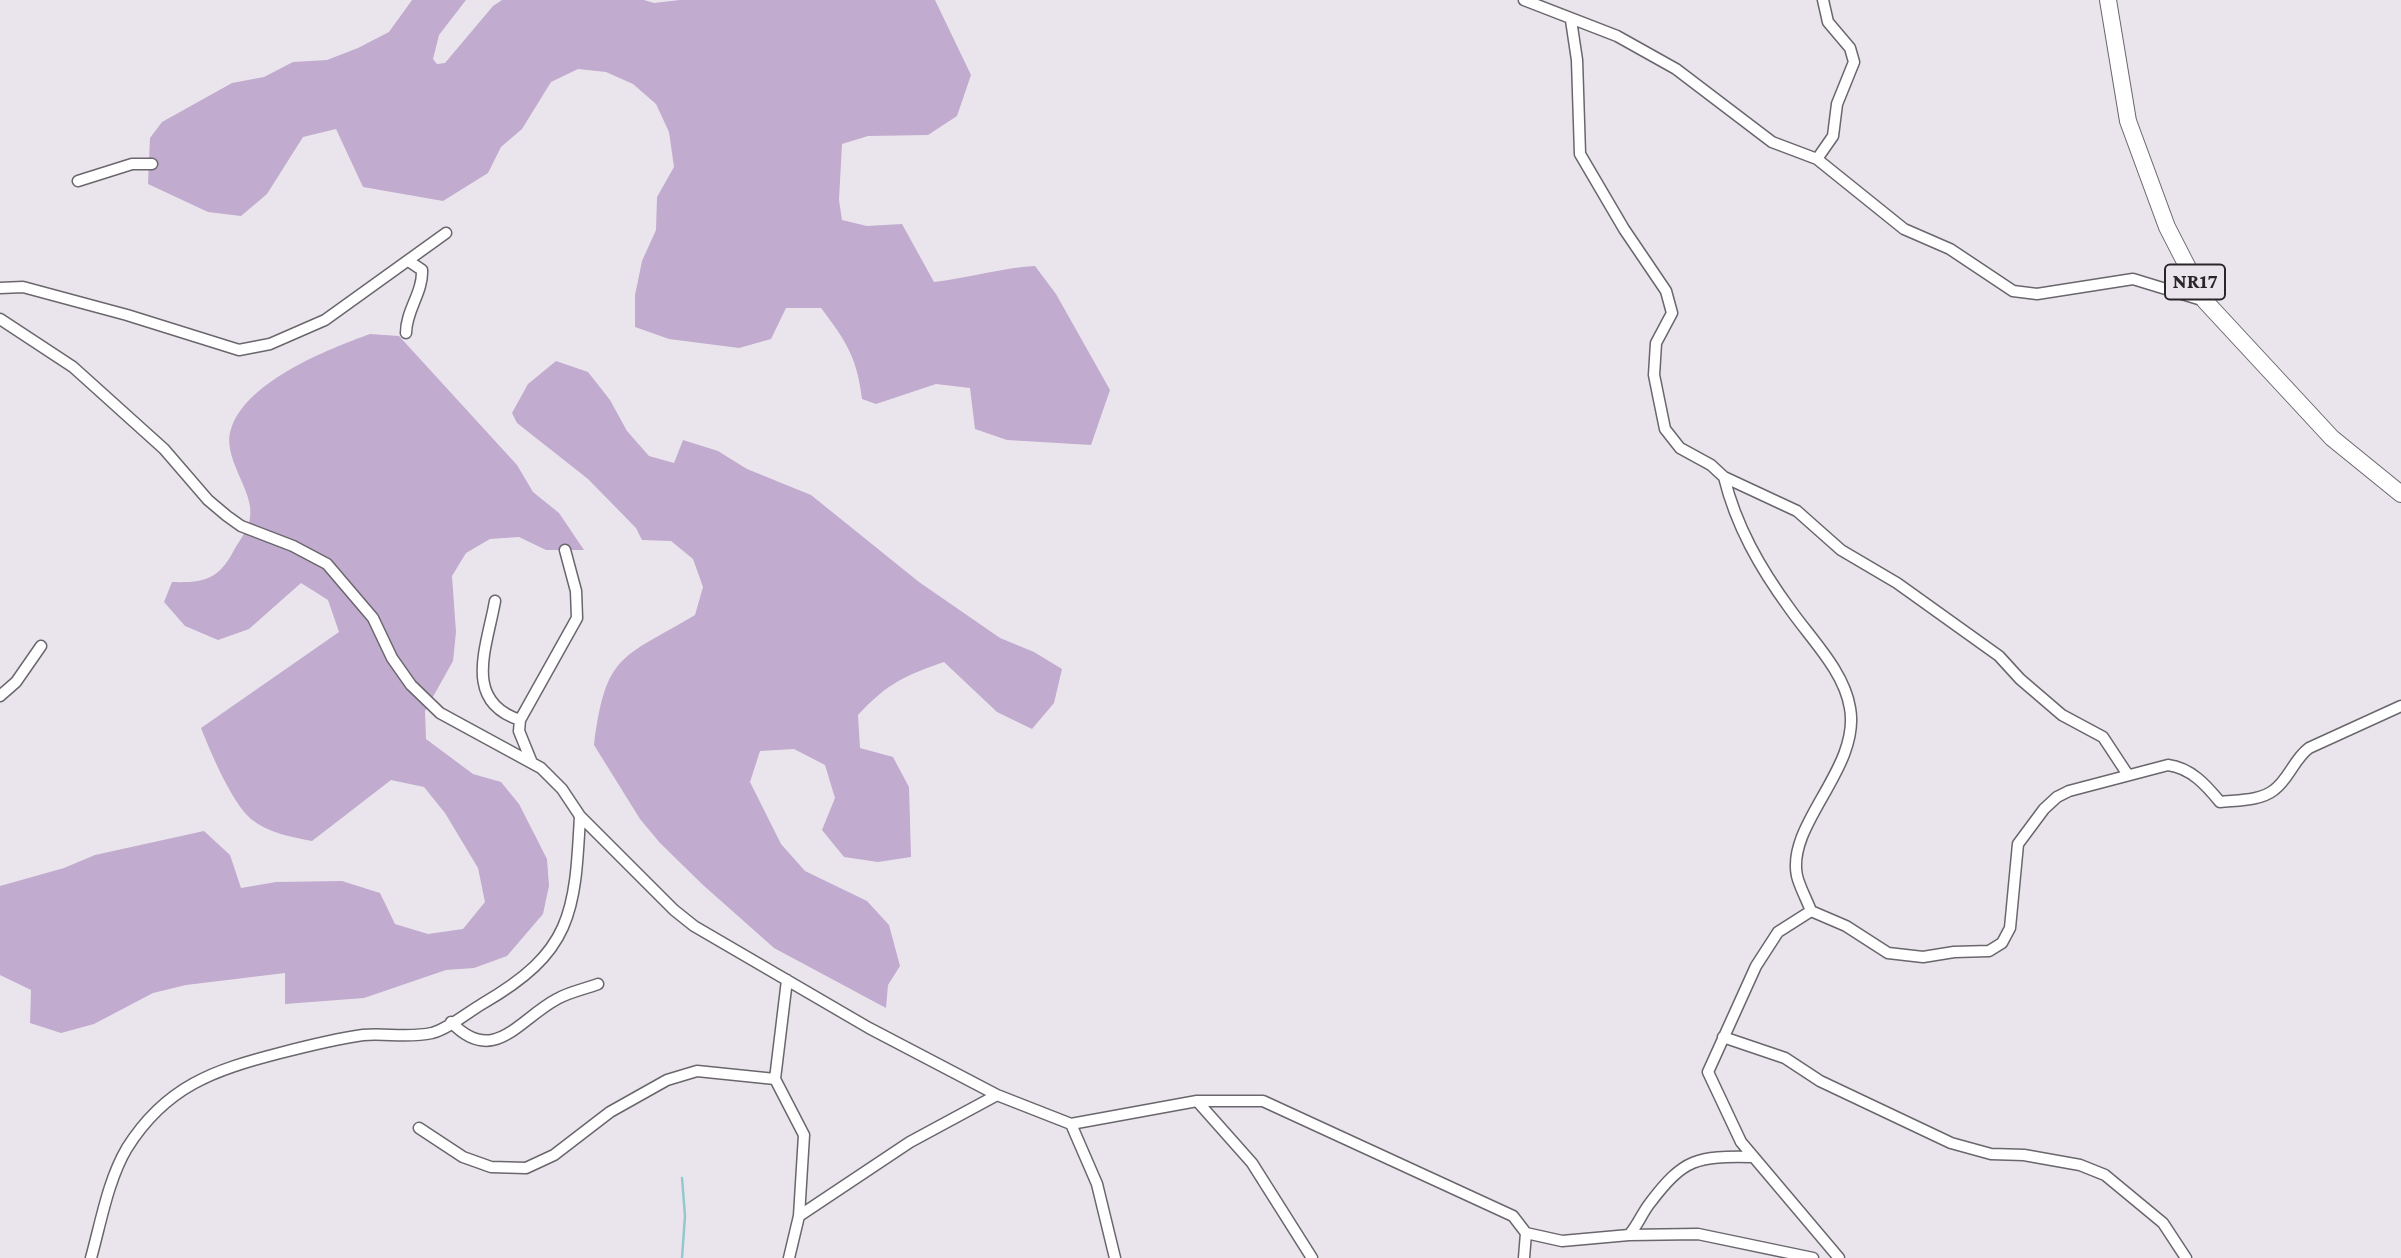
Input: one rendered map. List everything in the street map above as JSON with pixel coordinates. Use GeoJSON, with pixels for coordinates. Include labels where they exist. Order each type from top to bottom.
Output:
{"type":"FeatureCollection","features":[{"type":"Feature","properties":{"kind":"main road","name":"NR17"},"geometry":{"type":"LineString","coordinates":[[2108,0],[2128,121],[2167,227],[2206,301],[2332,438],[2401,495]]}},
{"type":"Feature","properties":{"kind":"street"},"geometry":{"type":"LineString","coordinates":[[1524,0],[1617,36],[1676,69],[1772,142],[1817,159],[1904,229],[1956,252],[2013,291],[2037,294],[2133,279],[2206,301]]}},
{"type":"Feature","properties":{"kind":"street"},"geometry":{"type":"LineString","coordinates":[[1817,159],[1833,136],[1837,104],[1854,62],[1850,48],[1828,22],[1824,0]]}},
{"type":"Feature","properties":{"kind":"street"},"geometry":{"type":"LineString","coordinates":[[1572,20],[1577,60],[1580,154],[1624,229],[1666,291],[1672,313],[1656,343],[1653,362],[1656,393],[1665,429],[1680,448],[1712,465],[1724,477],[1797,511],[1841,550],[1898,583],[1999,656],[2020,680],[2062,715],[2103,737],[2128,775]]}},
{"type":"Feature","properties":{"kind":"street"},"geometry":{"type":"LineString","coordinates":[[78,181],[132,163],[152,164]]}},
{"type":"Feature","properties":{"kind":"street"},"geometry":{"type":"LineString","coordinates":[[0,288],[23,287],[127,314],[239,349],[271,344],[325,320],[410,262],[446,233]]}},
{"type":"Feature","properties":{"kind":"street"},"geometry":{"type":"LineString","coordinates":[[407,332],[408,314],[420,292],[422,275],[422,270],[410,262]]}},
{"type":"Feature","properties":{"kind":"street"},"geometry":{"type":"LineString","coordinates":[[0,319],[73,367],[164,449],[208,500],[241,527],[293,546],[327,564],[373,618],[391,657],[411,685],[440,713],[532,763],[562,789],[580,816],[674,910],[694,926],[997,1095],[1071,1124],[1197,1101],[1263,1101],[1332,1130],[1435,1183],[1513,1216],[1526,1233],[1562,1241],[1629,1235],[1698,1234],[1813,1258]]}},
{"type":"Feature","properties":{"kind":"street"},"geometry":{"type":"LineString","coordinates":[[1724,477],[1730,501],[1757,560],[1824,654],[1850,708],[1850,734],[1835,780],[1812,813],[1798,853],[1797,876],[1811,911],[1846,926],[1888,953],[1923,957],[1954,952],[1989,951],[2002,943],[2010,928],[2018,844],[2044,809],[2057,797],[2168,765],[2177,766],[2204,783],[2220,802],[2261,797],[2276,789],[2299,755],[2309,748],[2401,706]]}},
{"type":"Feature","properties":{"kind":"street"},"geometry":{"type":"LineString","coordinates":[[532,763],[519,731],[520,720],[577,618],[576,592],[565,550]]}},
{"type":"Feature","properties":{"kind":"street"},"geometry":{"type":"LineString","coordinates":[[495,601],[482,671],[483,688],[489,701],[502,714],[520,720]]}},
{"type":"Feature","properties":{"kind":"street"},"geometry":{"type":"LineString","coordinates":[[0,696],[16,682],[41,646]]}},
{"type":"Feature","properties":{"kind":"street"},"geometry":{"type":"LineString","coordinates":[[91,1258],[115,1175],[127,1148],[170,1099],[190,1084],[216,1071],[310,1046],[361,1036],[435,1032],[529,974],[550,952],[563,926],[577,875],[580,816]]}},
{"type":"Feature","properties":{"kind":"street"},"geometry":{"type":"LineString","coordinates":[[1811,911],[1778,932],[1756,966],[1708,1072],[1726,1116],[1752,1157],[1819,1231],[1839,1258]]}},
{"type":"Feature","properties":{"kind":"street"},"geometry":{"type":"LineString","coordinates":[[787,979],[775,1079],[804,1135],[799,1216],[789,1258]]}},
{"type":"Feature","properties":{"kind":"street"},"geometry":{"type":"LineString","coordinates":[[451,1022],[467,1036],[488,1042],[504,1038],[556,999],[598,984]]}},
{"type":"Feature","properties":{"kind":"street"},"geometry":{"type":"LineString","coordinates":[[1723,1037],[1785,1058],[1831,1086],[1913,1122],[1951,1143],[1991,1154],[2024,1154],[2080,1165],[2105,1175],[2163,1223],[2186,1258]]}},
{"type":"Feature","properties":{"kind":"street"},"geometry":{"type":"LineString","coordinates":[[419,1128],[463,1157],[491,1167],[526,1168],[554,1155],[610,1112],[667,1080],[697,1071],[775,1079]]}},
{"type":"Feature","properties":{"kind":"street"},"geometry":{"type":"LineString","coordinates":[[799,1216],[909,1142],[997,1095]]}},
{"type":"Feature","properties":{"kind":"street"},"geometry":{"type":"LineString","coordinates":[[1197,1101],[1252,1163],[1312,1258]]}},
{"type":"Feature","properties":{"kind":"street"},"geometry":{"type":"LineString","coordinates":[[1071,1124],[1097,1184],[1115,1258]]}},
{"type":"Feature","properties":{"kind":"street"},"geometry":{"type":"LineString","coordinates":[[1629,1235],[1648,1205],[1681,1166],[1718,1156],[1752,1157]]}},
{"type":"Feature","properties":{"kind":"street"},"geometry":{"type":"LineString","coordinates":[[1524,1258],[1526,1233]]}},
{"type":"Feature","properties":{"kind":"shaded area"},"geometry":{"type":"Polygon","coordinates":[[[412,0],[466,0],[439,35],[433,59],[437,64],[445,63],[493,6],[502,0],[644,0],[654,3],[680,0],[935,0],[971,75],[957,116],[928,135],[868,136],[842,144],[839,200],[842,220],[867,226],[902,224],[934,282],[1035,266],[1056,294],[1110,390],[1091,445],[1007,440],[975,429],[970,388],[936,384],[876,404],[862,399],[849,350],[821,308],[786,308],[771,339],[739,348],[669,339],[635,327],[635,295],[642,261],[656,230],[657,197],[674,167],[669,132],[656,104],[633,84],[606,72],[578,69],[551,82],[522,129],[501,147],[488,173],[443,201],[363,187],[336,129],[303,137],[267,194],[241,216],[208,212],[148,184],[150,138],[162,122],[232,83],[264,77],[293,62],[327,60],[358,48],[389,32],[412,0]]]}},
{"type":"Feature","properties":{"kind":"shaded area"},"geometry":{"type":"Polygon","coordinates":[[[370,334],[399,336],[517,465],[533,492],[559,513],[584,550],[546,550],[519,537],[490,539],[466,553],[452,576],[456,632],[453,661],[425,711],[426,739],[473,774],[501,782],[519,804],[547,859],[549,886],[543,914],[507,956],[474,968],[446,970],[364,998],[285,1004],[285,973],[186,985],[153,993],[94,1024],[61,1033],[30,1023],[31,990],[0,975],[0,886],[64,868],[95,855],[204,831],[230,855],[241,888],[276,882],[342,881],[380,893],[395,924],[428,934],[463,929],[485,902],[478,868],[445,813],[424,787],[391,780],[312,841],[280,834],[251,819],[236,801],[222,776],[201,728],[339,632],[328,600],[301,583],[249,629],[218,640],[185,626],[164,602],[172,582],[201,580],[222,569],[248,527],[250,507],[233,461],[229,437],[241,409],[255,394],[291,369],[370,334]]]}},
{"type":"Feature","properties":{"kind":"shaded area"},"geometry":{"type":"Polygon","coordinates":[[[556,361],[588,372],[610,400],[627,431],[649,456],[674,463],[683,440],[718,451],[747,469],[811,495],[919,582],[1000,638],[1034,652],[1062,669],[1054,703],[1032,729],[997,712],[944,662],[897,682],[878,695],[858,715],[860,748],[893,757],[909,787],[911,857],[878,862],[844,857],[822,830],[835,798],[825,765],[794,749],[760,751],[750,782],[781,844],[805,871],[867,901],[889,925],[900,966],[888,985],[886,1008],[774,948],[703,885],[660,843],[640,819],[594,745],[604,692],[612,675],[621,662],[634,651],[695,615],[703,587],[693,559],[671,541],[642,540],[636,528],[588,479],[517,423],[512,413],[528,384],[556,361]]]}},
{"type":"Feature","properties":{"kind":"waterway"},"geometry":{"type":"LineString","coordinates":[[682,1178],[685,1216],[682,1258]]}}]}
